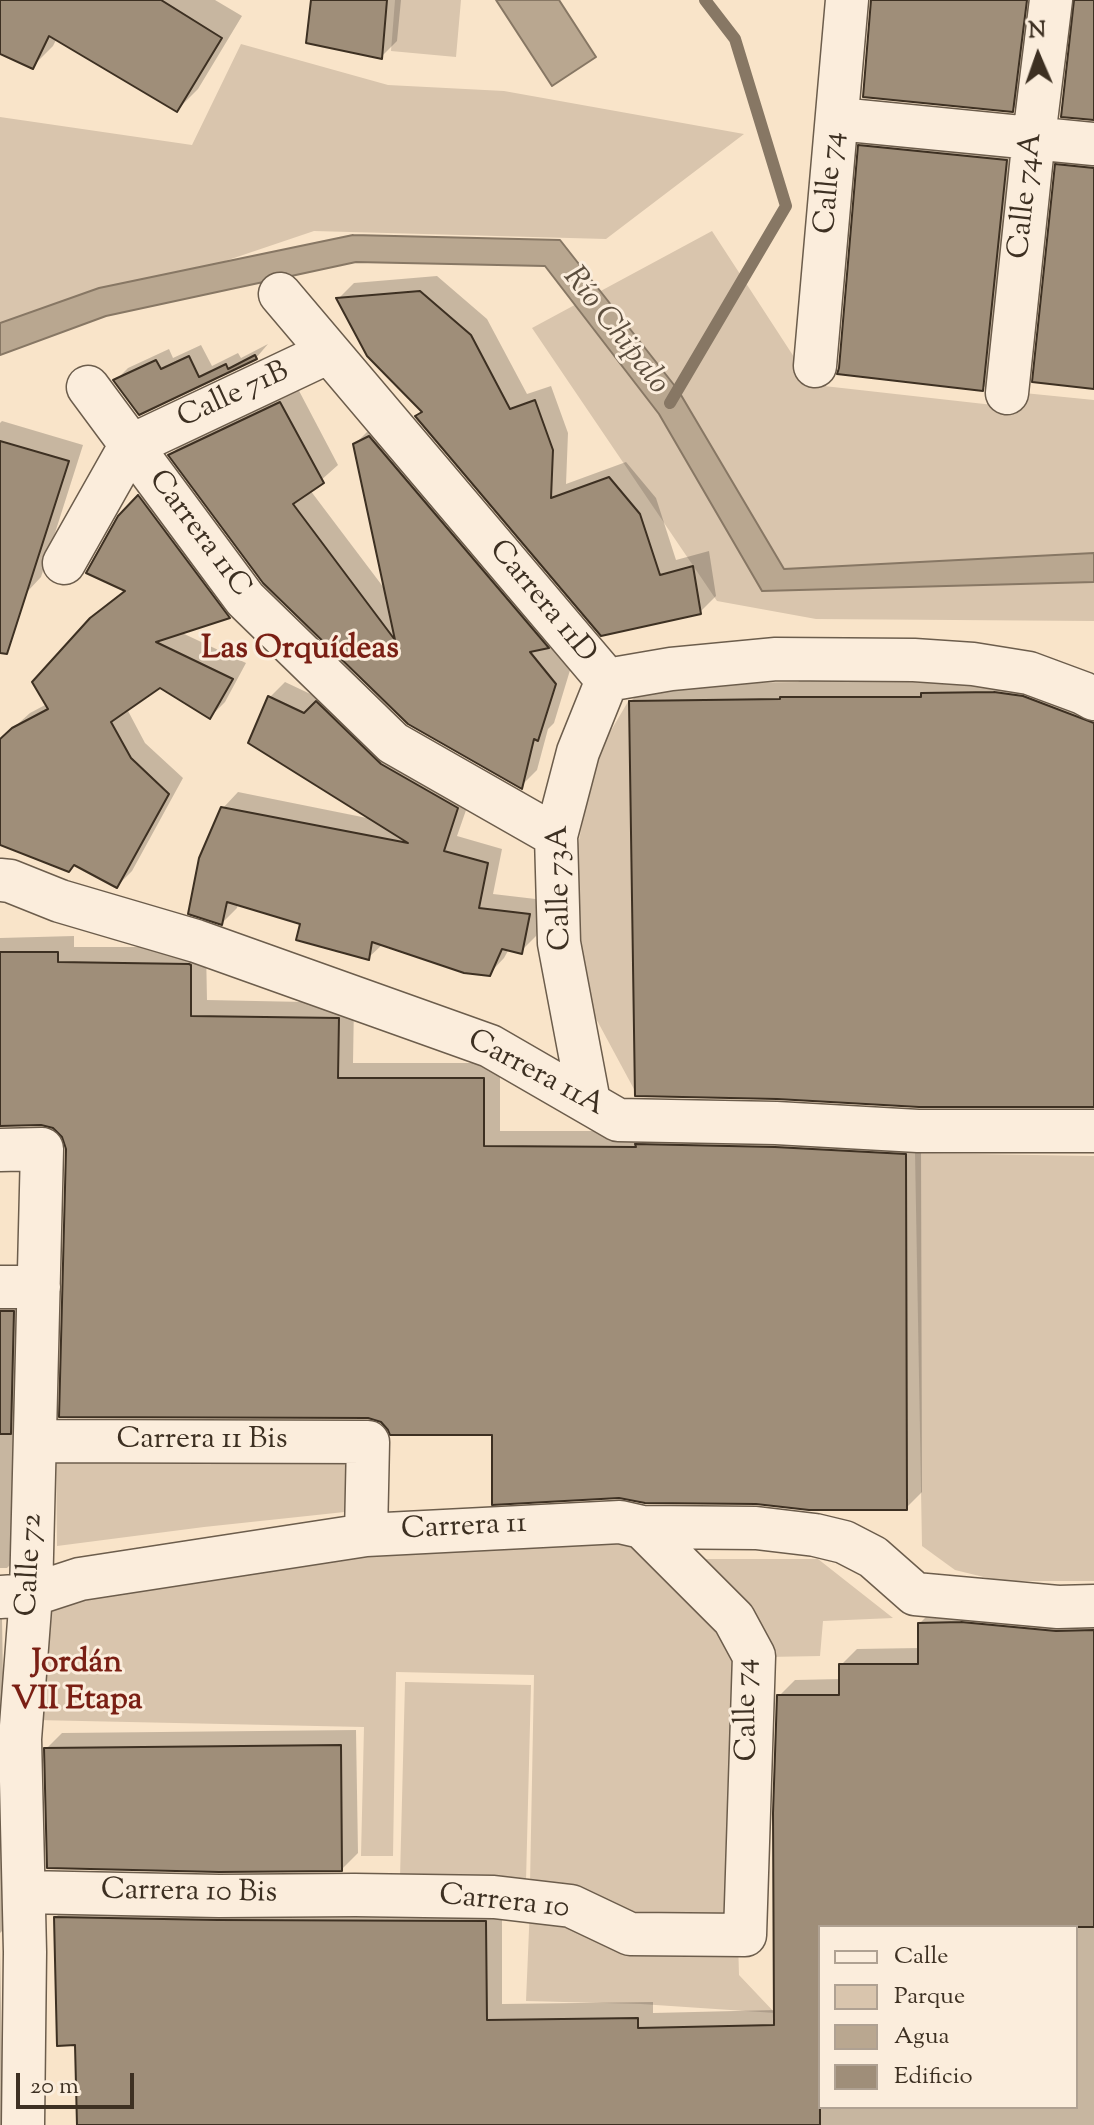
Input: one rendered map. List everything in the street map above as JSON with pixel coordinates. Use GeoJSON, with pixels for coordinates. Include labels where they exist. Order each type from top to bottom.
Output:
{"type":"FeatureCollection","features":[{"type":"Feature","properties":{"kind":"street","name":"Calle 74"},"geometry":{"type":"LineString","coordinates":[[815,366],[847,0]]}},
{"type":"Feature","properties":{"kind":"street","name":"Calle 74A"},"geometry":{"type":"LineString","coordinates":[[1007,393],[1051,0]]}},
{"type":"Feature","properties":{"kind":"street"},"geometry":{"type":"LineString","coordinates":[[838,119],[1094,144]]}},
{"type":"Feature","properties":{"kind":"street","name":"Carrera 11D"},"geometry":{"type":"LineString","coordinates":[[280,294],[607,680],[671,669],[776,659],[914,660],[973,664],[1029,673],[1094,699]]}},
{"type":"Feature","properties":{"kind":"street","name":"Calle 71B"},"geometry":{"type":"LineString","coordinates":[[130,446],[329,352]]}},
{"type":"Feature","properties":{"kind":"street","name":"Carrera 11C"},"geometry":{"type":"LineString","coordinates":[[88,387],[245,599],[393,743],[556,836]]}},
{"type":"Feature","properties":{"kind":"street"},"geometry":{"type":"LineString","coordinates":[[64,563],[130,446]]}},
{"type":"Feature","properties":{"kind":"street","name":"Calle 73A"},"geometry":{"type":"LineString","coordinates":[[589,1102],[559,943],[556,836],[578,752],[607,680]]}},
{"type":"Feature","properties":{"kind":"street","name":"Carrera 11A"},"geometry":{"type":"LineString","coordinates":[[0,880],[196,941],[490,1046],[618,1120],[776,1123],[918,1131],[1094,1131]]}},
{"type":"Feature","properties":{"kind":"street","name":"Calle 72"},"geometry":{"type":"LineString","coordinates":[[0,1150],[42,1149],[20,1287],[37,1441],[16,1596],[24,1892],[12,1952],[23,2125]]}},
{"type":"Feature","properties":{"kind":"street","name":"Carrera 11 Bis"},"geometry":{"type":"LineString","coordinates":[[37,1441],[368,1442],[366,1535]]}},
{"type":"Feature","properties":{"kind":"street","name":"Carrera 11"},"geometry":{"type":"LineString","coordinates":[[16,1596],[80,1579],[366,1535],[620,1522],[642,1527],[756,1528],[815,1535],[844,1542],[873,1557],[915,1594],[1058,1607],[1094,1606]]}},
{"type":"Feature","properties":{"kind":"street","name":"Calle 74"},"geometry":{"type":"LineString","coordinates":[[642,1527],[734,1619],[754,1656],[745,1935]]}},
{"type":"Feature","properties":{"kind":"street","name":"Carrera 10 Bis"},"geometry":{"type":"LineString","coordinates":[[24,1892],[355,1895]]}},
{"type":"Feature","properties":{"kind":"street","name":"Carrera 10"},"geometry":{"type":"LineString","coordinates":[[355,1895],[494,1897],[571,1906],[630,1934],[745,1935]]}},
{"type":"Feature","properties":{"kind":"green space"},"geometry":{"type":"Polygon","coordinates":[[[395,0],[461,0],[456,57],[391,51],[395,0]]]}},
{"type":"Feature","properties":{"kind":"green space"},"geometry":{"type":"Polygon","coordinates":[[[241,44],[388,85],[504,91],[744,134],[606,239],[314,231],[0,337],[0,117],[192,145],[241,44]]]}},
{"type":"Feature","properties":{"kind":"green space"},"geometry":{"type":"Polygon","coordinates":[[[712,231],[807,377],[824,386],[1020,408],[1024,393],[1094,400],[1094,621],[816,619],[717,601],[532,328],[712,231]]]}},
{"type":"Feature","properties":{"kind":"green space"},"geometry":{"type":"Polygon","coordinates":[[[629,700],[635,1091],[593,1013],[578,940],[578,845],[596,756],[629,700]]]}},
{"type":"Feature","properties":{"kind":"green space"},"geometry":{"type":"Polygon","coordinates":[[[915,1153],[1094,1156],[1094,1581],[1000,1581],[955,1570],[922,1546],[915,1153]]]}},
{"type":"Feature","properties":{"kind":"green space"},"geometry":{"type":"Polygon","coordinates":[[[56,1455],[355,1462],[354,1511],[57,1546],[56,1455]]]}},
{"type":"Feature","properties":{"kind":"green space"},"geometry":{"type":"Polygon","coordinates":[[[640,1533],[746,1655],[739,1929],[636,1926],[530,1884],[534,1675],[396,1672],[393,1856],[361,1856],[364,1727],[35,1720],[37,1607],[365,1548],[640,1533]]]}},
{"type":"Feature","properties":{"kind":"green space"},"geometry":{"type":"Polygon","coordinates":[[[702,1559],[818,1559],[893,1618],[823,1621],[820,1656],[767,1657],[702,1559]]]}},
{"type":"Feature","properties":{"kind":"green space"},"geometry":{"type":"Polygon","coordinates":[[[405,1682],[531,1685],[526,1881],[400,1878],[405,1682]]]}},
{"type":"Feature","properties":{"kind":"green space"},"geometry":{"type":"Polygon","coordinates":[[[530,1906],[738,1940],[739,1975],[775,2013],[641,2004],[526,2001],[530,1906]]]}},
{"type":"Feature","properties":{"kind":"water"},"geometry":{"type":"Polygon","coordinates":[[[496,0],[559,0],[596,57],[552,86],[496,0]]]}},
{"type":"Feature","properties":{"kind":"water","name":"Río Chipalo"},"geometry":{"type":"Polygon","coordinates":[[[353,235],[560,240],[678,390],[784,569],[1094,553],[1094,582],[762,591],[659,414],[545,266],[356,262],[106,316],[0,355],[0,323],[99,288],[353,235]]]}},
{"type":"Feature","properties":{"kind":"building"},"geometry":{"type":"Polygon","coordinates":[[[0,0],[161,0],[222,38],[177,112],[49,36],[33,69],[0,54],[0,0]]]}},
{"type":"Feature","properties":{"kind":"building"},"geometry":{"type":"Polygon","coordinates":[[[311,0],[387,0],[382,59],[306,43],[311,0]]]}},
{"type":"Feature","properties":{"kind":"building"},"geometry":{"type":"Polygon","coordinates":[[[871,0],[1027,0],[1013,112],[863,97],[871,0]]]}},
{"type":"Feature","properties":{"kind":"building"},"geometry":{"type":"Polygon","coordinates":[[[1074,0],[1094,0],[1094,120],[1061,117],[1074,0]]]}},
{"type":"Feature","properties":{"kind":"building"},"geometry":{"type":"Polygon","coordinates":[[[858,145],[1007,160],[983,391],[837,374],[858,145]]]}},
{"type":"Feature","properties":{"kind":"building"},"geometry":{"type":"Polygon","coordinates":[[[1055,164],[1094,168],[1094,389],[1032,382],[1055,164]]]}},
{"type":"Feature","properties":{"kind":"building"},"geometry":{"type":"Polygon","coordinates":[[[420,291],[471,335],[510,409],[535,400],[553,450],[551,498],[609,477],[640,514],[660,575],[693,566],[701,614],[601,636],[415,416],[422,412],[367,356],[336,298],[420,291]]]}},
{"type":"Feature","properties":{"kind":"building"},"geometry":{"type":"Polygon","coordinates":[[[255,355],[257,359],[139,415],[113,380],[156,360],[161,369],[189,356],[199,377],[226,364],[228,369],[255,355]]]}},
{"type":"Feature","properties":{"kind":"building"},"geometry":{"type":"Polygon","coordinates":[[[280,402],[324,483],[293,504],[395,640],[353,444],[369,436],[549,648],[530,652],[556,684],[538,741],[534,739],[522,789],[408,724],[263,583],[168,455],[280,402]]]}},
{"type":"Feature","properties":{"kind":"building"},"geometry":{"type":"Polygon","coordinates":[[[0,441],[69,461],[7,654],[0,653],[0,441]]]}},
{"type":"Feature","properties":{"kind":"building"},"geometry":{"type":"Polygon","coordinates":[[[138,495],[230,618],[156,642],[233,679],[210,719],[160,688],[111,722],[131,758],[169,794],[117,888],[74,865],[69,872],[0,845],[0,739],[12,728],[48,709],[32,682],[90,618],[125,591],[86,573],[118,516],[138,495]]]}},
{"type":"Feature","properties":{"kind":"building"},"geometry":{"type":"Polygon","coordinates":[[[994,692],[1023,696],[1094,723],[1094,1107],[919,1107],[777,1099],[635,1096],[629,701],[921,697],[921,693],[994,692]]]}},
{"type":"Feature","properties":{"kind":"building"},"geometry":{"type":"Polygon","coordinates":[[[268,696],[304,713],[316,701],[381,764],[458,808],[444,851],[488,863],[479,908],[530,914],[522,954],[502,949],[490,976],[464,973],[372,942],[369,960],[296,940],[300,924],[227,902],[222,925],[188,914],[199,858],[221,807],[408,843],[248,743],[268,696]]]}},
{"type":"Feature","properties":{"kind":"building"},"geometry":{"type":"Polygon","coordinates":[[[0,952],[58,952],[58,962],[189,964],[191,1016],[339,1018],[338,1078],[484,1078],[484,1146],[636,1147],[635,1144],[906,1154],[907,1510],[809,1510],[756,1504],[645,1503],[619,1498],[492,1505],[492,1435],[390,1435],[381,1422],[368,1418],[59,1417],[66,1149],[62,1137],[53,1128],[41,1125],[0,1126],[0,952]]]}},
{"type":"Feature","properties":{"kind":"building"},"geometry":{"type":"Polygon","coordinates":[[[0,1311],[14,1311],[11,1434],[0,1434],[0,1311]]]}},
{"type":"Feature","properties":{"kind":"building"},"geometry":{"type":"Polygon","coordinates":[[[961,1622],[1056,1631],[1094,1630],[1094,1927],[818,1925],[820,2125],[77,2125],[75,2045],[57,2046],[54,1917],[486,1921],[487,2020],[638,2018],[638,2028],[774,2025],[773,1813],[777,1695],[839,1695],[839,1664],[918,1664],[918,1623],[961,1622]]]}},
{"type":"Feature","properties":{"kind":"building"},"geometry":{"type":"Polygon","coordinates":[[[341,1745],[342,1871],[47,1868],[44,1748],[341,1745]]]}},
{"type":"Feature","properties":{"kind":"waterway","name":"Río Chipalo"},"geometry":{"type":"LineString","coordinates":[[670,403],[786,206],[735,39],[705,0]]}},
{"type":"Feature","properties":{"kind":"district","name":"Las Orquídeas"},"geometry":{"type":"Point","coordinates":[300,652]}},
{"type":"Feature","properties":{"kind":"district","name":"Jordán VII Etapa"},"geometry":{"type":"Point","coordinates":[77,1684]}}]}
